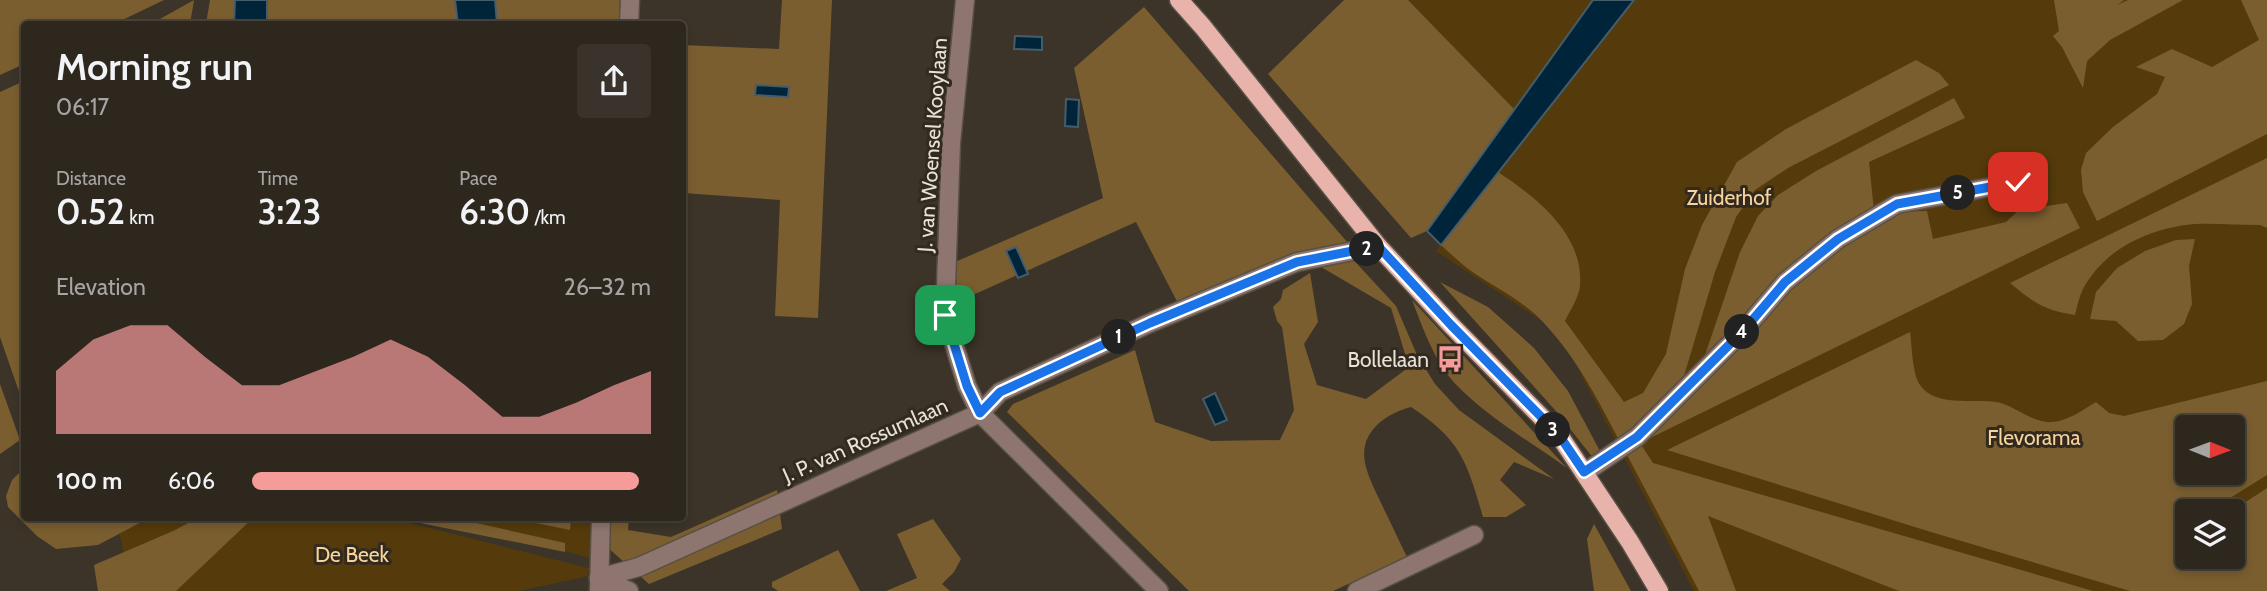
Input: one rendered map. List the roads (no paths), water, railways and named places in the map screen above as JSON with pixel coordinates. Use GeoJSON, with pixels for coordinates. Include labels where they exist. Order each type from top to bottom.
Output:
{"type":"FeatureCollection","features":[{"type":"Feature","properties":{"kind":"main road"},"geometry":{"type":"LineString","coordinates":[[1179,0],[1212,37],[1378,246],[1559,435],[1659,591]]}},
{"type":"Feature","properties":{"kind":"street"},"geometry":{"type":"LineString","coordinates":[[629,21],[630,0]]}},
{"type":"Feature","properties":{"kind":"street","name":"J. van Woensel Kooylaan"},"geometry":{"type":"LineString","coordinates":[[965,0],[951,143],[945,315],[967,386],[980,413],[1159,591]]}},
{"type":"Feature","properties":{"kind":"street"},"geometry":{"type":"LineString","coordinates":[[1584,472],[1637,437],[1743,331],[1785,282],[1838,239],[1897,204],[2018,182]]}},
{"type":"Feature","properties":{"kind":"street","name":"J. P. van Rossumlaan"},"geometry":{"type":"LineString","coordinates":[[599,584],[980,413],[1000,392],[1150,323],[1297,262],[1378,246]]}},
{"type":"Feature","properties":{"kind":"street"},"geometry":{"type":"LineString","coordinates":[[601,521],[599,584],[629,591]]}},
{"type":"Feature","properties":{"kind":"street"},"geometry":{"type":"LineString","coordinates":[[1357,591],[1474,535]]}},
{"type":"Feature","properties":{"kind":"water"},"geometry":{"type":"Polygon","coordinates":[[[235,0],[267,0],[267,21],[234,21],[235,0]]]}},
{"type":"Feature","properties":{"kind":"water"},"geometry":{"type":"Polygon","coordinates":[[[455,0],[495,0],[497,21],[458,21],[455,0]]]}},
{"type":"Feature","properties":{"kind":"water"},"geometry":{"type":"Polygon","coordinates":[[[1593,0],[1634,0],[1441,245],[1427,231],[1593,0]]]}},
{"type":"Feature","properties":{"kind":"water"},"geometry":{"type":"Polygon","coordinates":[[[1015,36],[1042,37],[1042,50],[1014,49],[1015,36]]]}},
{"type":"Feature","properties":{"kind":"water"},"geometry":{"type":"Polygon","coordinates":[[[756,85],[789,87],[788,97],[755,95],[756,85]]]}},
{"type":"Feature","properties":{"kind":"water"},"geometry":{"type":"Polygon","coordinates":[[[1066,99],[1079,100],[1078,127],[1065,126],[1066,99]]]}},
{"type":"Feature","properties":{"kind":"water"},"geometry":{"type":"Polygon","coordinates":[[[1016,247],[1028,274],[1018,278],[1006,251],[1016,247]]]}},
{"type":"Feature","properties":{"kind":"water"},"geometry":{"type":"Polygon","coordinates":[[[1215,393],[1227,420],[1215,425],[1203,399],[1215,393]]]}},
{"type":"Feature","properties":{"kind":"place","name":"Bollelaan"},"geometry":{"type":"Point","coordinates":[1450,359]}},
{"type":"Feature","properties":{"kind":"park label","name":"Zuiderhof"},"geometry":{"type":"Point","coordinates":[1729,197]}},
{"type":"Feature","properties":{"kind":"park label","name":"Flevorama"},"geometry":{"type":"Point","coordinates":[2034,437]}},
{"type":"Feature","properties":{"kind":"park label","name":"De Beek"},"geometry":{"type":"Point","coordinates":[352,554]}}]}
